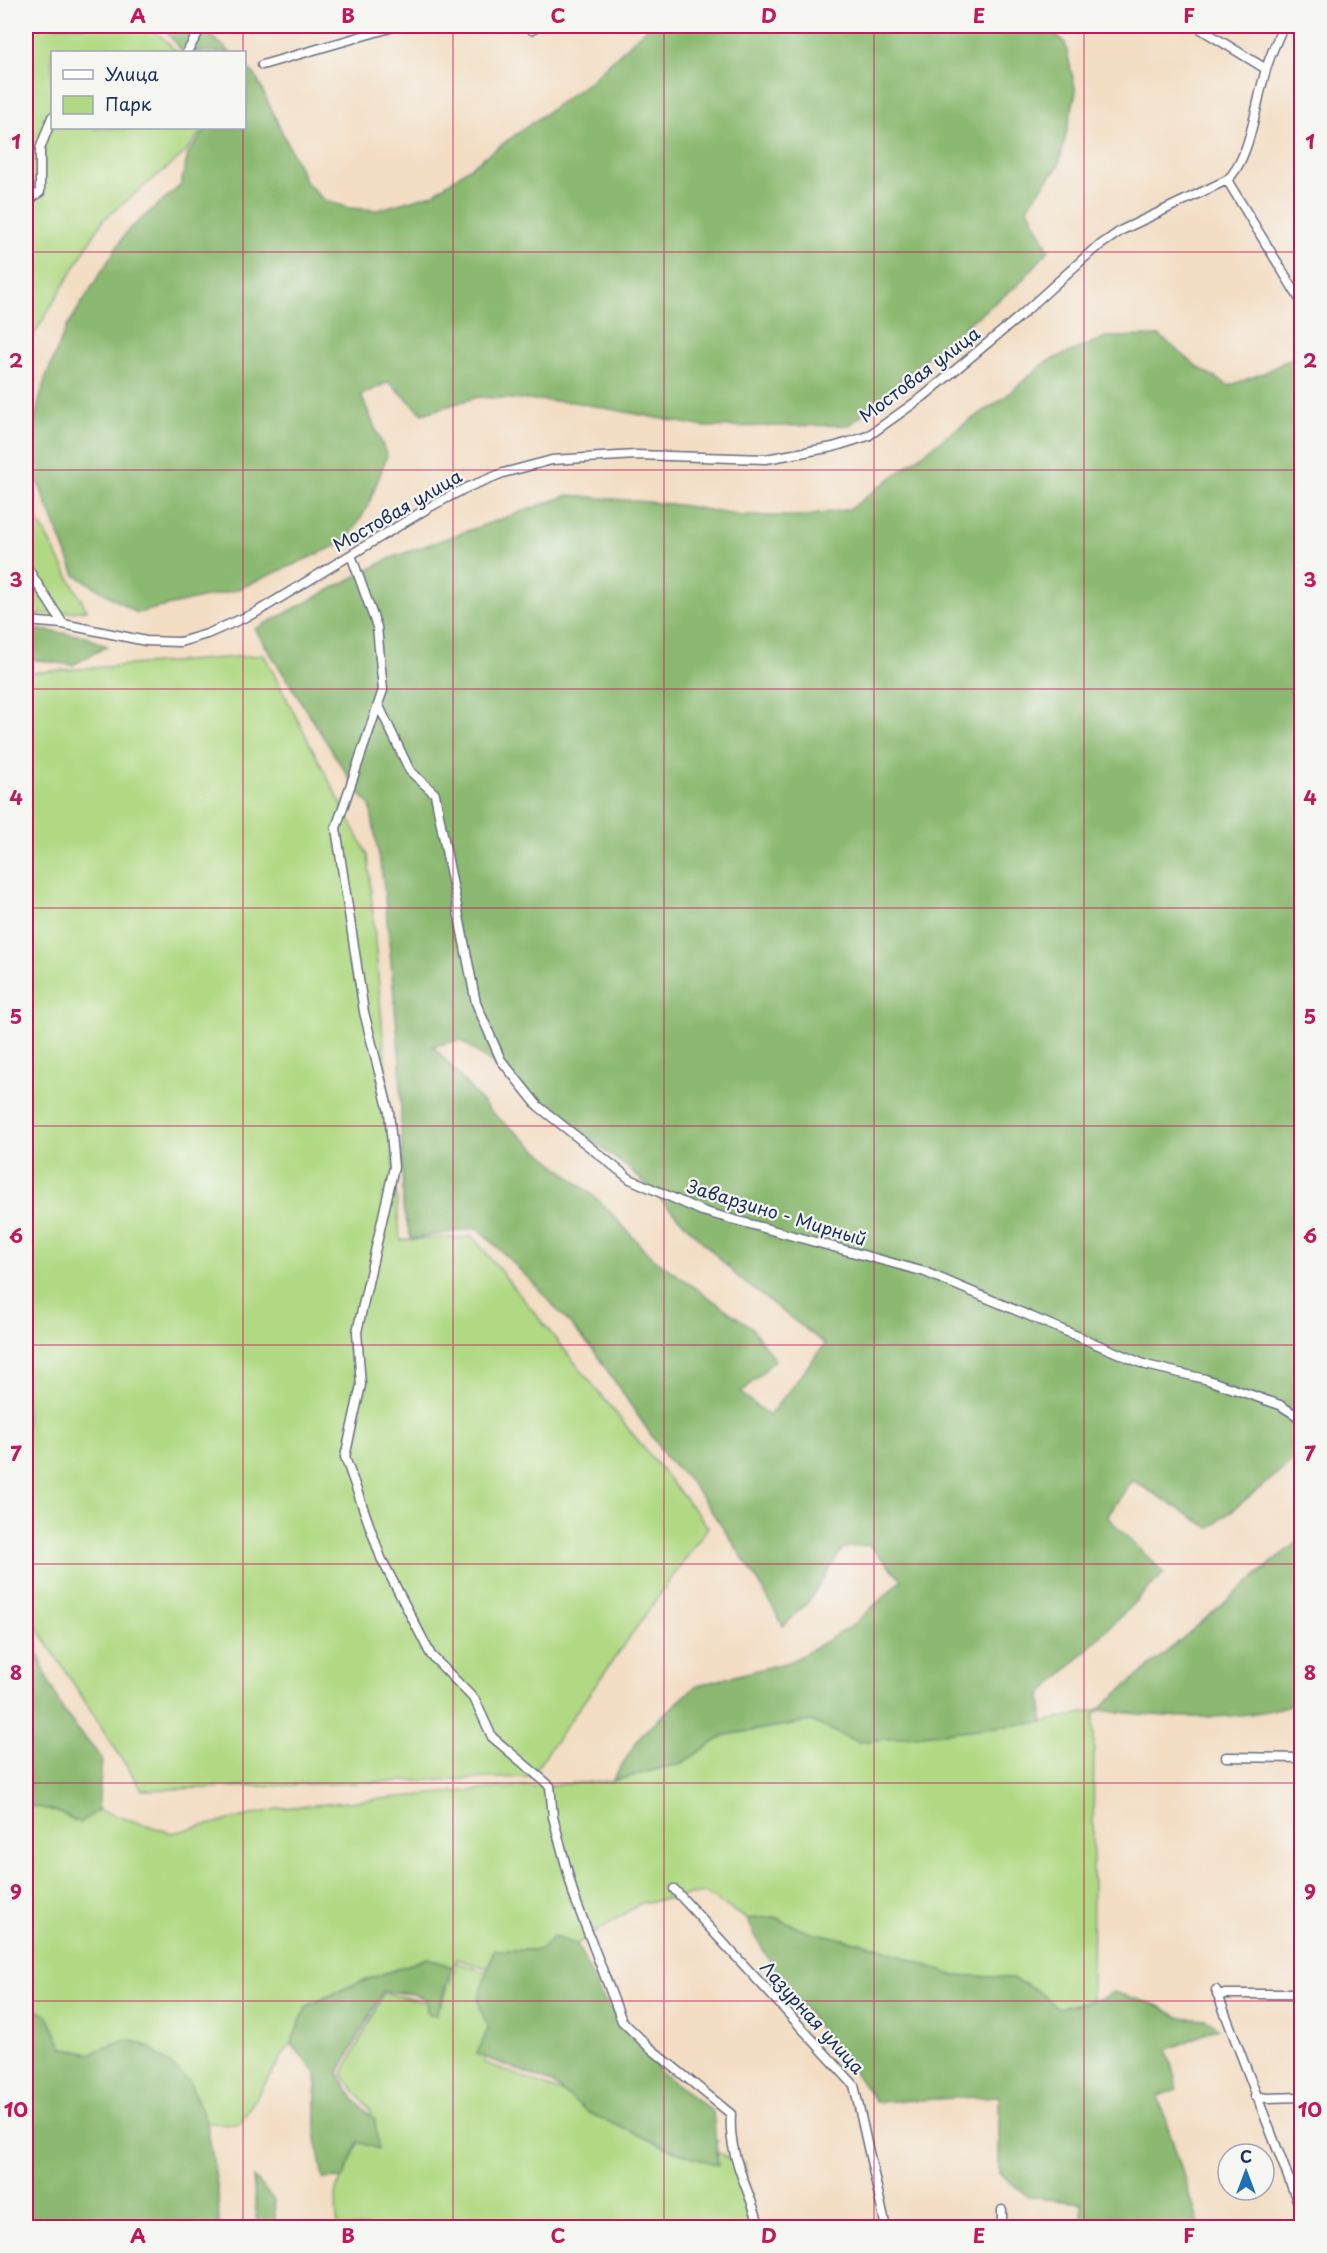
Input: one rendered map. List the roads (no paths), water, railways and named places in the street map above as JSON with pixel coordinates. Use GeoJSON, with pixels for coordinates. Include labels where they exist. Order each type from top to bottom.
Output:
{"type":"FeatureCollection","features":[{"type":"Feature","properties":{"kind":"street"},"geometry":{"type":"LineString","coordinates":[[188,51],[202,26]]}},
{"type":"Feature","properties":{"kind":"street"},"geometry":{"type":"LineString","coordinates":[[262,65],[397,26]]}},
{"type":"Feature","properties":{"kind":"street"},"geometry":{"type":"LineString","coordinates":[[531,26],[532,30],[538,26]]}},
{"type":"Feature","properties":{"kind":"street"},"geometry":{"type":"LineString","coordinates":[[1196,26],[1266,69]]}},
{"type":"Feature","properties":{"kind":"street"},"geometry":{"type":"LineString","coordinates":[[1283,26],[1266,69],[1240,164],[1227,180],[1302,303]]}},
{"type":"Feature","properties":{"kind":"street"},"geometry":{"type":"LineString","coordinates":[[26,202],[40,192],[40,149],[51,120]]}},
{"type":"Feature","properties":{"kind":"street","name":"Мостовая улица"},"geometry":{"type":"LineString","coordinates":[[26,621],[63,624],[146,640],[180,642],[207,634],[255,613],[466,488],[503,473],[552,460],[636,455],[766,459],[833,447],[868,436],[933,388],[1093,250],[1122,230],[1227,180]]}},
{"type":"Feature","properties":{"kind":"street"},"geometry":{"type":"LineString","coordinates":[[351,555],[377,627],[381,647],[383,690],[336,828],[364,1012],[389,1112],[394,1167],[357,1332],[361,1385],[345,1457],[381,1558],[431,1655],[475,1700],[492,1737],[550,1786],[553,1816],[574,1896],[622,2020],[649,2047],[731,2114],[730,2134],[738,2170],[760,2228]]}},
{"type":"Feature","properties":{"kind":"street"},"geometry":{"type":"LineString","coordinates":[[26,566],[63,624]]}},
{"type":"Feature","properties":{"kind":"street","name":"Заварзино - Мирный"},"geometry":{"type":"LineString","coordinates":[[379,706],[410,771],[435,794],[476,1003],[501,1060],[538,1106],[630,1179],[702,1211],[925,1272],[1146,1365],[1215,1382],[1280,1405],[1302,1419]]}},
{"type":"Feature","properties":{"kind":"street"},"geometry":{"type":"LineString","coordinates":[[1226,1757],[1302,1758]]}},
{"type":"Feature","properties":{"kind":"street","name":"Лазурная улица"},"geometry":{"type":"LineString","coordinates":[[674,1889],[854,2085],[886,2228]]}},
{"type":"Feature","properties":{"kind":"street"},"geometry":{"type":"LineString","coordinates":[[1300,2206],[1216,1992],[1302,1994]]}},
{"type":"Feature","properties":{"kind":"street"},"geometry":{"type":"LineString","coordinates":[[1255,2096],[1302,2097]]}},
{"type":"Feature","properties":{"kind":"street"},"geometry":{"type":"LineString","coordinates":[[1002,2210],[1002,2228]]}}]}
